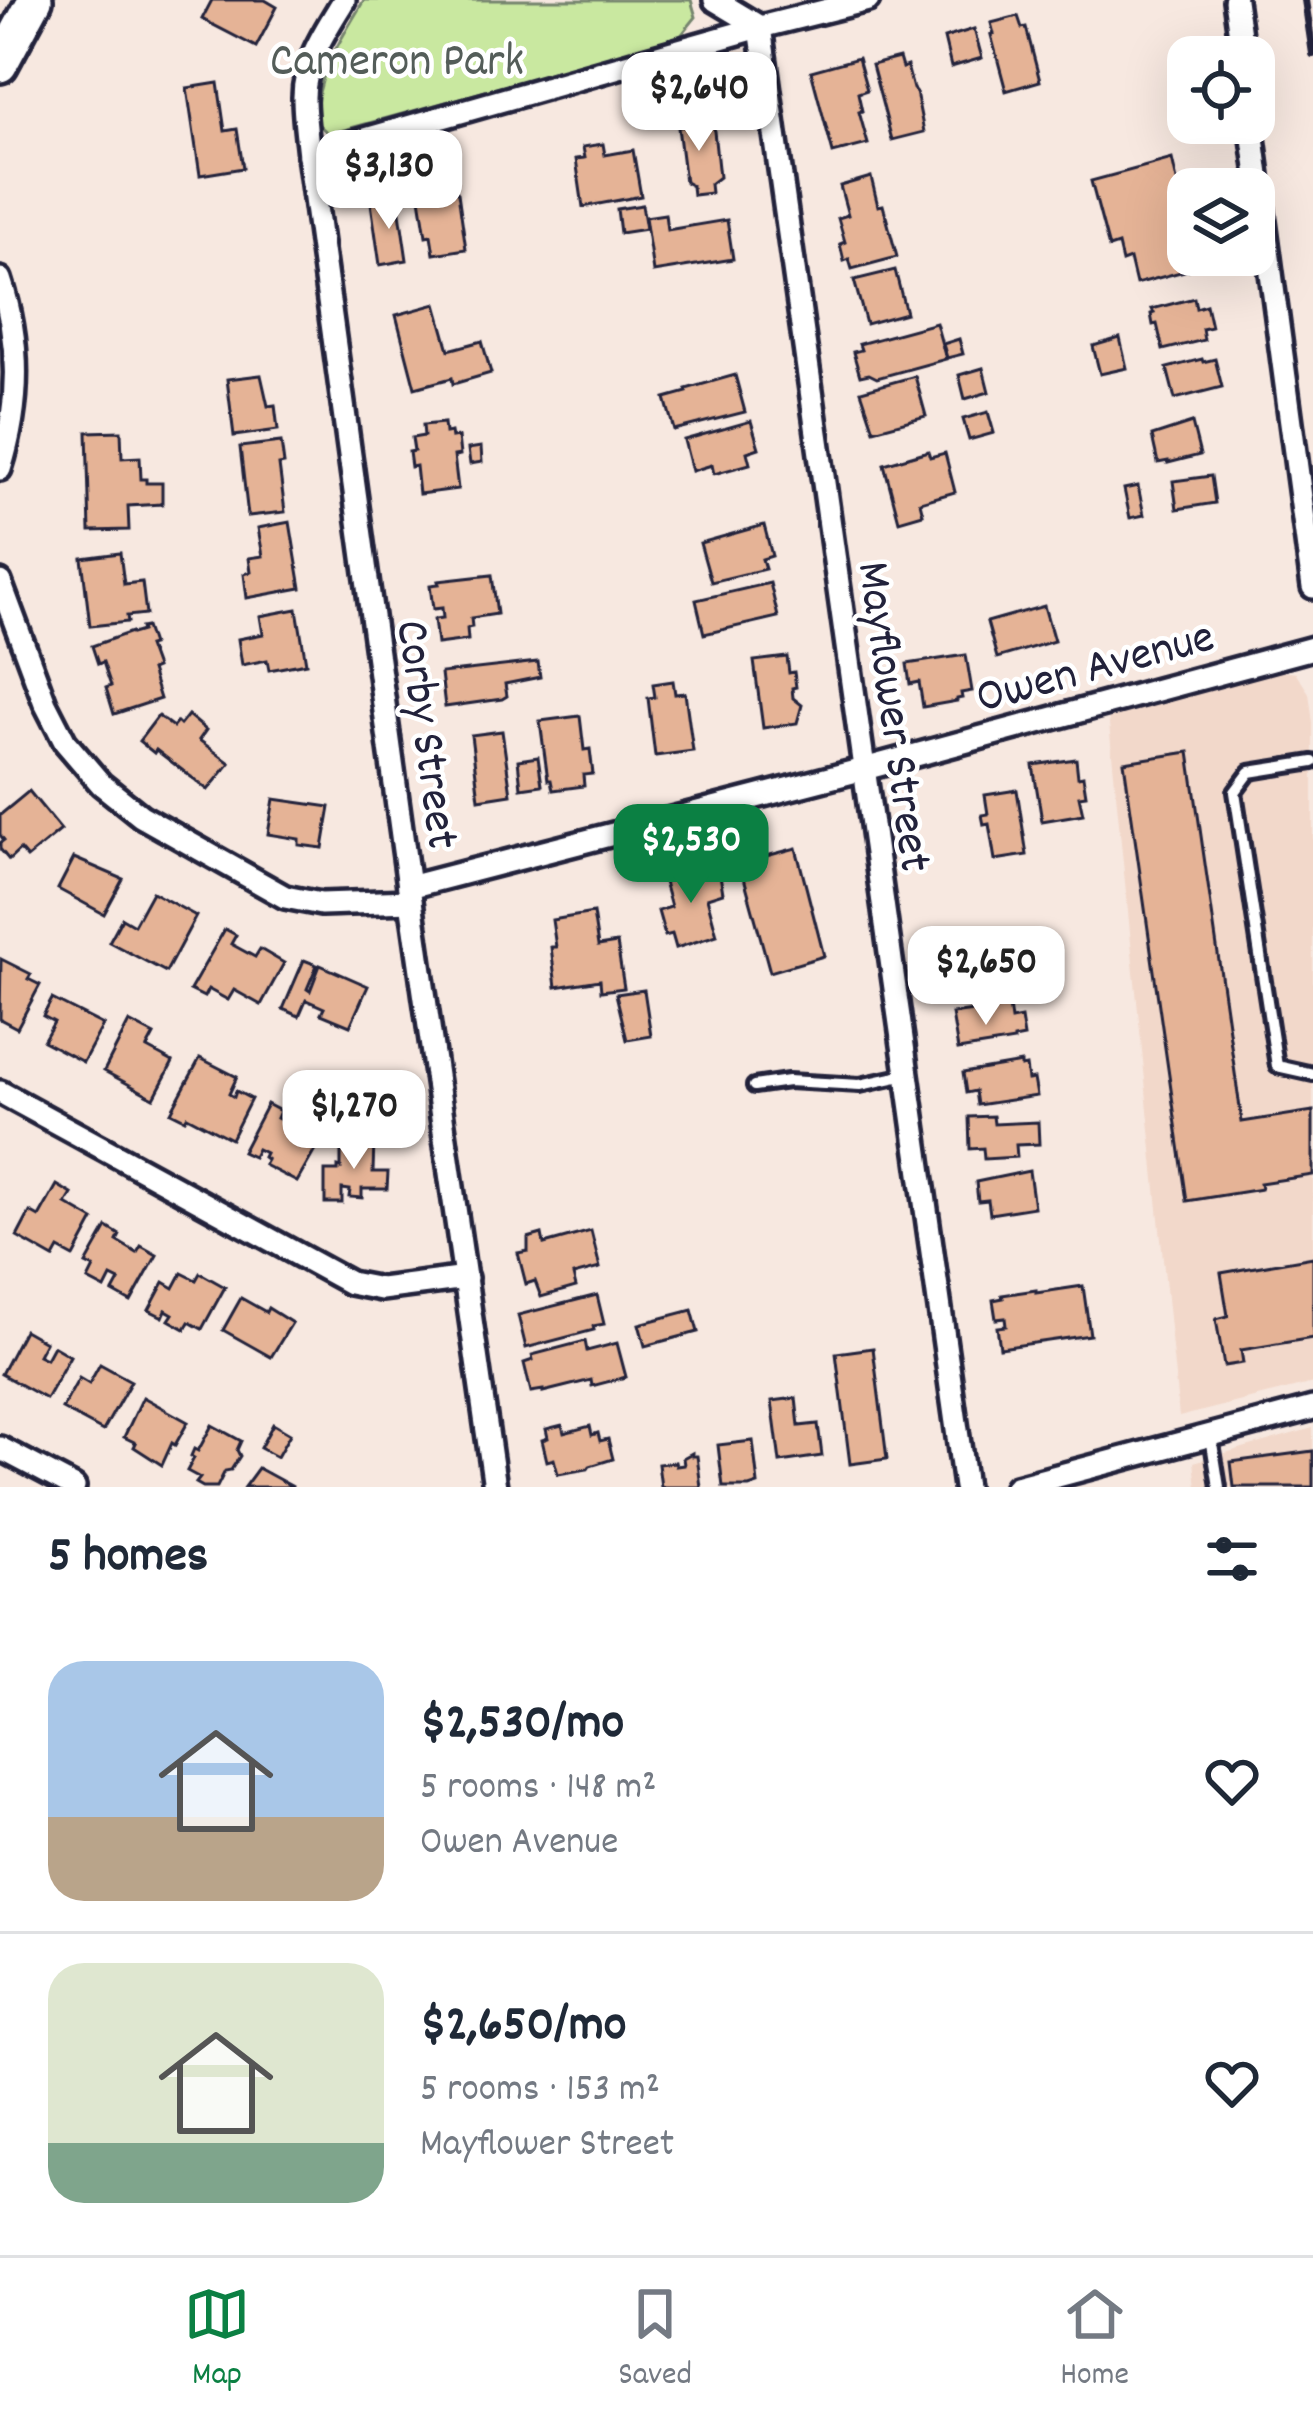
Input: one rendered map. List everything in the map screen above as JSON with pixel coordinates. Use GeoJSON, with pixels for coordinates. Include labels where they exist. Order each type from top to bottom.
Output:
{"type":"FeatureCollection","features":[{"type":"Feature","properties":{"kind":"main road"},"geometry":{"type":"LineString","coordinates":[[0,65],[35,0]]}},
{"type":"Feature","properties":{"kind":"street","name":"Corby Street"},"geometry":{"type":"LineString","coordinates":[[344,0],[317,44],[307,74],[309,155],[495,1487]]}},
{"type":"Feature","properties":{"kind":"street"},"geometry":{"type":"LineString","coordinates":[[715,0],[760,27]]}},
{"type":"Feature","properties":{"kind":"street"},"geometry":{"type":"LineString","coordinates":[[309,155],[868,0]]}},
{"type":"Feature","properties":{"kind":"street"},"geometry":{"type":"LineString","coordinates":[[1235,0],[1240,36]]}},
{"type":"Feature","properties":{"kind":"street","name":"Mayflower Street"},"geometry":{"type":"LineString","coordinates":[[760,27],[964,1487]]}},
{"type":"Feature","properties":{"kind":"street"},"geometry":{"type":"LineString","coordinates":[[1254,144],[1313,587]]}},
{"type":"Feature","properties":{"kind":"street"},"geometry":{"type":"LineString","coordinates":[[0,279],[9,317],[16,404],[0,469]]}},
{"type":"Feature","properties":{"kind":"street","name":"Owen Avenue"},"geometry":{"type":"LineString","coordinates":[[0,582],[45,703],[65,742],[101,784],[141,816],[285,897],[321,904],[410,894],[1313,648]]}},
{"type":"Feature","properties":{"kind":"street"},"geometry":{"type":"LineString","coordinates":[[0,1092],[365,1288],[466,1278]]}},
{"type":"Feature","properties":{"kind":"street"},"geometry":{"type":"LineString","coordinates":[[1016,1487],[1313,1408]]}},
{"type":"Feature","properties":{"kind":"street"},"geometry":{"type":"LineString","coordinates":[[0,1448],[74,1487]]}},
{"type":"Feature","properties":{"kind":"lane"},"geometry":{"type":"LineString","coordinates":[[1313,762],[1250,772],[1234,792],[1277,1066],[1313,1074]]}},
{"type":"Feature","properties":{"kind":"lane"},"geometry":{"type":"LineString","coordinates":[[754,1086],[788,1081],[860,1085],[906,1076]]}},
{"type":"Feature","properties":{"kind":"lane"},"geometry":{"type":"LineString","coordinates":[[1211,1435],[1219,1487]]}},
{"type":"Feature","properties":{"kind":"shaded area"},"geometry":{"type":"Polygon","coordinates":[[[1268,669],[1296,673],[1309,693],[1313,723],[1313,1383],[1179,1417],[1108,714],[1268,669]]]}},
{"type":"Feature","properties":{"kind":"shaded area"},"geometry":{"type":"Polygon","coordinates":[[[1313,1428],[1313,1487],[1197,1487],[1194,1462],[1313,1428]]]}},
{"type":"Feature","properties":{"kind":"green space","name":"Cameron Park"},"geometry":{"type":"Polygon","coordinates":[[[364,0],[691,0],[696,17],[679,38],[329,134],[317,123],[320,90],[331,59],[364,0]]]}},
{"type":"Feature","properties":{"kind":"building"},"geometry":{"type":"Polygon","coordinates":[[[212,0],[265,0],[277,7],[256,47],[202,19],[212,0]]]}},
{"type":"Feature","properties":{"kind":"building"},"geometry":{"type":"Polygon","coordinates":[[[1018,16],[1022,28],[1026,27],[1040,81],[1006,91],[991,23],[1018,16]]]}},
{"type":"Feature","properties":{"kind":"building"},"geometry":{"type":"Polygon","coordinates":[[[974,29],[982,58],[951,67],[944,38],[974,29]]]}},
{"type":"Feature","properties":{"kind":"building"},"geometry":{"type":"Polygon","coordinates":[[[858,58],[867,90],[858,93],[859,112],[868,144],[833,153],[811,71],[858,58]]]}},
{"type":"Feature","properties":{"kind":"building"},"geometry":{"type":"Polygon","coordinates":[[[899,58],[916,92],[924,132],[892,140],[872,65],[899,58]]]}},
{"type":"Feature","properties":{"kind":"building"},"geometry":{"type":"Polygon","coordinates":[[[218,83],[225,131],[237,129],[243,168],[200,175],[187,88],[218,83]]]}},
{"type":"Feature","properties":{"kind":"building"},"geometry":{"type":"Polygon","coordinates":[[[712,113],[719,177],[710,184],[711,193],[693,195],[692,186],[685,182],[678,127],[696,125],[694,116],[712,113]]]}},
{"type":"Feature","properties":{"kind":"building"},"geometry":{"type":"Polygon","coordinates":[[[603,144],[605,155],[633,150],[641,196],[583,207],[576,159],[585,158],[583,147],[603,144]]]}},
{"type":"Feature","properties":{"kind":"building"},"geometry":{"type":"Polygon","coordinates":[[[1172,159],[1174,168],[1167,168],[1167,276],[1136,284],[1130,259],[1122,262],[1118,245],[1109,248],[1091,181],[1172,159]]]}},
{"type":"Feature","properties":{"kind":"building"},"geometry":{"type":"Polygon","coordinates":[[[871,177],[897,257],[852,269],[849,259],[844,261],[840,244],[845,242],[838,218],[848,215],[840,186],[871,177]]]}},
{"type":"Feature","properties":{"kind":"building"},"geometry":{"type":"Polygon","coordinates":[[[453,182],[466,249],[434,254],[420,198],[425,197],[424,187],[453,182]]]}},
{"type":"Feature","properties":{"kind":"building"},"geometry":{"type":"Polygon","coordinates":[[[398,199],[407,260],[380,265],[371,203],[398,199]]]}},
{"type":"Feature","properties":{"kind":"building"},"geometry":{"type":"Polygon","coordinates":[[[642,205],[646,229],[620,233],[617,209],[642,205]]]}},
{"type":"Feature","properties":{"kind":"building"},"geometry":{"type":"Polygon","coordinates":[[[665,214],[667,230],[727,220],[733,259],[653,272],[645,217],[665,214]]]}},
{"type":"Feature","properties":{"kind":"building"},"geometry":{"type":"Polygon","coordinates":[[[895,270],[906,313],[866,324],[854,280],[895,270]]]}},
{"type":"Feature","properties":{"kind":"building"},"geometry":{"type":"Polygon","coordinates":[[[1194,298],[1196,308],[1206,305],[1211,327],[1202,329],[1204,340],[1163,350],[1152,309],[1194,298]]]}},
{"type":"Feature","properties":{"kind":"building"},"geometry":{"type":"Polygon","coordinates":[[[436,304],[449,350],[482,341],[491,373],[415,388],[396,315],[436,304]]]}},
{"type":"Feature","properties":{"kind":"building"},"geometry":{"type":"Polygon","coordinates":[[[936,323],[946,359],[877,378],[860,376],[853,352],[861,350],[859,344],[936,323]]]}},
{"type":"Feature","properties":{"kind":"building"},"geometry":{"type":"Polygon","coordinates":[[[1120,338],[1127,368],[1100,374],[1093,346],[1120,338]]]}},
{"type":"Feature","properties":{"kind":"building"},"geometry":{"type":"Polygon","coordinates":[[[959,339],[963,354],[947,358],[943,344],[959,339]]]}},
{"type":"Feature","properties":{"kind":"building"},"geometry":{"type":"Polygon","coordinates":[[[1215,359],[1222,387],[1175,399],[1167,368],[1215,359]]]}},
{"type":"Feature","properties":{"kind":"building"},"geometry":{"type":"Polygon","coordinates":[[[983,368],[989,392],[965,399],[959,375],[983,368]]]}},
{"type":"Feature","properties":{"kind":"building"},"geometry":{"type":"Polygon","coordinates":[[[261,375],[268,406],[275,405],[278,430],[234,436],[227,379],[261,375]]]}},
{"type":"Feature","properties":{"kind":"building"},"geometry":{"type":"Polygon","coordinates":[[[735,375],[745,412],[674,430],[665,398],[735,375]]]}},
{"type":"Feature","properties":{"kind":"building"},"geometry":{"type":"Polygon","coordinates":[[[915,376],[926,416],[874,430],[861,391],[915,376]]]}},
{"type":"Feature","properties":{"kind":"building"},"geometry":{"type":"Polygon","coordinates":[[[988,412],[994,433],[969,440],[963,419],[988,412]]]}},
{"type":"Feature","properties":{"kind":"building"},"geometry":{"type":"Polygon","coordinates":[[[751,421],[759,448],[747,452],[750,464],[714,474],[712,465],[692,471],[684,440],[751,421]]]}},
{"type":"Feature","properties":{"kind":"building"},"geometry":{"type":"Polygon","coordinates":[[[444,423],[445,433],[458,437],[460,455],[454,456],[458,489],[419,494],[409,452],[414,451],[412,438],[424,436],[423,425],[444,423]]]}},
{"type":"Feature","properties":{"kind":"building"},"geometry":{"type":"Polygon","coordinates":[[[1192,423],[1200,455],[1158,463],[1152,436],[1192,423]]]}},
{"type":"Feature","properties":{"kind":"building"},"geometry":{"type":"Polygon","coordinates":[[[121,431],[122,458],[140,457],[141,479],[162,483],[162,504],[128,506],[129,530],[90,531],[87,432],[121,431]]]}},
{"type":"Feature","properties":{"kind":"building"},"geometry":{"type":"Polygon","coordinates":[[[281,442],[285,512],[248,516],[240,447],[281,442]]]}},
{"type":"Feature","properties":{"kind":"building"},"geometry":{"type":"Polygon","coordinates":[[[481,447],[482,462],[470,464],[468,449],[481,447]]]}},
{"type":"Feature","properties":{"kind":"building"},"geometry":{"type":"Polygon","coordinates":[[[928,451],[930,457],[945,453],[955,492],[920,502],[923,514],[899,521],[884,464],[928,451]]]}},
{"type":"Feature","properties":{"kind":"building"},"geometry":{"type":"Polygon","coordinates":[[[1211,476],[1215,503],[1177,509],[1173,481],[1211,476]]]}},
{"type":"Feature","properties":{"kind":"building"},"geometry":{"type":"Polygon","coordinates":[[[1138,486],[1144,515],[1130,518],[1124,489],[1138,486]]]}},
{"type":"Feature","properties":{"kind":"building"},"geometry":{"type":"Polygon","coordinates":[[[290,522],[301,588],[247,598],[244,574],[251,572],[249,558],[263,556],[258,528],[290,522]]]}},
{"type":"Feature","properties":{"kind":"building"},"geometry":{"type":"Polygon","coordinates":[[[764,525],[772,556],[762,559],[765,569],[711,582],[700,543],[764,525]]]}},
{"type":"Feature","properties":{"kind":"building"},"geometry":{"type":"Polygon","coordinates":[[[120,553],[124,584],[142,582],[146,614],[127,616],[128,622],[90,626],[82,558],[120,553]]]}},
{"type":"Feature","properties":{"kind":"building"},"geometry":{"type":"Polygon","coordinates":[[[492,575],[497,614],[471,618],[468,640],[437,644],[434,619],[443,618],[442,608],[433,609],[430,585],[492,575]]]}},
{"type":"Feature","properties":{"kind":"building"},"geometry":{"type":"Polygon","coordinates":[[[770,583],[778,617],[704,634],[696,600],[770,583]]]}},
{"type":"Feature","properties":{"kind":"building"},"geometry":{"type":"Polygon","coordinates":[[[1044,606],[1054,641],[997,658],[987,622],[1044,606]]]}},
{"type":"Feature","properties":{"kind":"building"},"geometry":{"type":"Polygon","coordinates":[[[297,609],[306,663],[269,670],[267,660],[242,665],[238,639],[263,634],[260,616],[297,609]]]}},
{"type":"Feature","properties":{"kind":"building"},"geometry":{"type":"Polygon","coordinates":[[[146,627],[160,699],[114,714],[106,688],[111,686],[92,646],[146,627]]]}},
{"type":"Feature","properties":{"kind":"building"},"geometry":{"type":"Polygon","coordinates":[[[966,655],[972,691],[961,693],[957,701],[923,707],[919,682],[910,684],[907,664],[966,655]]]}},
{"type":"Feature","properties":{"kind":"building"},"geometry":{"type":"Polygon","coordinates":[[[787,657],[789,673],[794,672],[793,698],[802,705],[797,723],[763,728],[754,661],[787,657]]]}},
{"type":"Feature","properties":{"kind":"building"},"geometry":{"type":"Polygon","coordinates":[[[538,662],[540,677],[505,684],[507,696],[502,699],[445,707],[441,673],[538,662]]]}},
{"type":"Feature","properties":{"kind":"building"},"geometry":{"type":"Polygon","coordinates":[[[673,681],[675,694],[685,693],[693,751],[655,756],[648,698],[655,697],[653,684],[673,681]]]}},
{"type":"Feature","properties":{"kind":"building"},"geometry":{"type":"Polygon","coordinates":[[[188,715],[206,730],[199,740],[230,763],[208,790],[139,741],[158,716],[173,727],[188,715]]]}},
{"type":"Feature","properties":{"kind":"building"},"geometry":{"type":"Polygon","coordinates":[[[580,716],[593,774],[583,775],[584,786],[553,790],[540,721],[580,716]]]}},
{"type":"Feature","properties":{"kind":"building"},"geometry":{"type":"Polygon","coordinates":[[[502,731],[511,794],[479,799],[471,735],[502,731]]]}},
{"type":"Feature","properties":{"kind":"building"},"geometry":{"type":"Polygon","coordinates":[[[1189,752],[1242,1122],[1313,1111],[1313,1175],[1187,1201],[1124,762],[1189,752]]]}},
{"type":"Feature","properties":{"kind":"building"},"geometry":{"type":"Polygon","coordinates":[[[538,757],[542,785],[521,788],[518,760],[538,757]]]}},
{"type":"Feature","properties":{"kind":"building"},"geometry":{"type":"Polygon","coordinates":[[[1076,759],[1086,795],[1079,796],[1083,814],[1042,821],[1033,765],[1076,759]]]}},
{"type":"Feature","properties":{"kind":"building"},"geometry":{"type":"Polygon","coordinates":[[[1017,790],[1027,855],[995,860],[989,824],[984,825],[982,815],[988,814],[985,795],[1017,790]]]}},
{"type":"Feature","properties":{"kind":"building"},"geometry":{"type":"Polygon","coordinates":[[[29,791],[61,830],[27,858],[20,850],[9,860],[0,849],[4,840],[0,815],[29,791]]]}},
{"type":"Feature","properties":{"kind":"building"},"geometry":{"type":"Polygon","coordinates":[[[274,799],[330,807],[323,848],[268,834],[274,799]]]}},
{"type":"Feature","properties":{"kind":"building"},"geometry":{"type":"Polygon","coordinates":[[[796,848],[824,956],[770,972],[740,863],[796,848]]]}},
{"type":"Feature","properties":{"kind":"building"},"geometry":{"type":"Polygon","coordinates":[[[74,858],[123,879],[104,914],[58,889],[74,858]]]}},
{"type":"Feature","properties":{"kind":"building"},"geometry":{"type":"Polygon","coordinates":[[[712,862],[723,893],[707,898],[717,935],[676,948],[672,934],[665,936],[658,911],[671,907],[664,882],[697,875],[694,867],[712,862]]]}},
{"type":"Feature","properties":{"kind":"building"},"geometry":{"type":"Polygon","coordinates":[[[152,892],[196,916],[166,972],[109,942],[122,918],[134,925],[152,892]]]}},
{"type":"Feature","properties":{"kind":"building"},"geometry":{"type":"Polygon","coordinates":[[[593,913],[598,946],[617,943],[624,988],[601,991],[600,980],[556,987],[552,920],[593,913]]]}},
{"type":"Feature","properties":{"kind":"building"},"geometry":{"type":"Polygon","coordinates":[[[225,929],[236,935],[231,944],[255,957],[260,949],[284,963],[261,1005],[234,990],[228,1000],[208,989],[204,997],[190,990],[225,929]]]}},
{"type":"Feature","properties":{"kind":"building"},"geometry":{"type":"Polygon","coordinates":[[[1023,955],[1028,989],[963,999],[962,994],[953,995],[951,979],[959,978],[958,966],[1023,955]]]}},
{"type":"Feature","properties":{"kind":"building"},"geometry":{"type":"Polygon","coordinates":[[[1,959],[31,974],[28,979],[40,985],[17,1028],[0,1019],[1,959]]]}},
{"type":"Feature","properties":{"kind":"building"},"geometry":{"type":"Polygon","coordinates":[[[304,960],[317,965],[310,991],[320,965],[368,986],[350,1026],[321,1014],[324,1008],[306,1000],[299,1016],[283,1009],[304,960]]]}},
{"type":"Feature","properties":{"kind":"building"},"geometry":{"type":"Polygon","coordinates":[[[644,990],[651,1036],[627,1040],[616,994],[644,990]]]}},
{"type":"Feature","properties":{"kind":"building"},"geometry":{"type":"Polygon","coordinates":[[[52,999],[103,1025],[83,1062],[43,1041],[54,1022],[43,1016],[52,999]]]}},
{"type":"Feature","properties":{"kind":"building"},"geometry":{"type":"Polygon","coordinates":[[[1009,1006],[1011,1020],[1021,1018],[1024,1037],[958,1050],[952,1014],[1009,1006]]]}},
{"type":"Feature","properties":{"kind":"building"},"geometry":{"type":"Polygon","coordinates":[[[129,1022],[154,1035],[147,1048],[173,1062],[154,1098],[104,1071],[129,1022]]]}},
{"type":"Feature","properties":{"kind":"building"},"geometry":{"type":"Polygon","coordinates":[[[200,1058],[237,1077],[229,1094],[234,1097],[236,1091],[251,1099],[231,1139],[171,1112],[200,1058]]]}},
{"type":"Feature","properties":{"kind":"building"},"geometry":{"type":"Polygon","coordinates":[[[1021,1063],[1028,1080],[1034,1079],[1037,1096],[977,1105],[975,1091],[966,1093],[963,1073],[1021,1063]]]}},
{"type":"Feature","properties":{"kind":"building"},"geometry":{"type":"Polygon","coordinates":[[[267,1104],[280,1111],[277,1118],[319,1140],[297,1182],[264,1165],[265,1153],[257,1149],[253,1157],[242,1152],[267,1104]]]}},
{"type":"Feature","properties":{"kind":"building"},"geometry":{"type":"Polygon","coordinates":[[[993,1116],[994,1124],[1038,1122],[1039,1144],[1016,1145],[1017,1157],[984,1159],[983,1148],[970,1149],[969,1117],[993,1116]]]}},
{"type":"Feature","properties":{"kind":"building"},"geometry":{"type":"Polygon","coordinates":[[[341,1139],[374,1139],[373,1172],[388,1172],[387,1189],[362,1189],[362,1198],[349,1197],[350,1190],[342,1189],[342,1203],[325,1203],[325,1171],[341,1168],[341,1139]]]}},
{"type":"Feature","properties":{"kind":"building"},"geometry":{"type":"Polygon","coordinates":[[[1029,1171],[1034,1207],[990,1214],[988,1200],[978,1201],[976,1182],[1029,1171]]]}},
{"type":"Feature","properties":{"kind":"building"},"geometry":{"type":"Polygon","coordinates":[[[57,1185],[72,1194],[66,1204],[94,1220],[74,1257],[59,1249],[54,1258],[17,1237],[30,1212],[39,1217],[57,1185]]]}},
{"type":"Feature","properties":{"kind":"building"},"geometry":{"type":"Polygon","coordinates":[[[107,1227],[120,1235],[117,1241],[137,1253],[141,1246],[157,1255],[131,1302],[113,1292],[119,1281],[111,1277],[105,1289],[88,1280],[94,1268],[86,1264],[107,1227]]]}},
{"type":"Feature","properties":{"kind":"building"},"geometry":{"type":"Polygon","coordinates":[[[591,1231],[600,1268],[573,1275],[576,1287],[541,1297],[535,1281],[526,1284],[518,1253],[528,1251],[528,1238],[542,1234],[544,1244],[591,1231]]]}},
{"type":"Feature","properties":{"kind":"building"},"geometry":{"type":"Polygon","coordinates":[[[1313,1257],[1313,1338],[1241,1350],[1243,1363],[1224,1366],[1216,1319],[1228,1316],[1221,1273],[1313,1257]]]}},
{"type":"Feature","properties":{"kind":"building"},"geometry":{"type":"Polygon","coordinates":[[[182,1273],[196,1280],[200,1273],[225,1287],[202,1329],[189,1322],[185,1329],[169,1320],[173,1314],[166,1310],[163,1317],[149,1310],[164,1282],[174,1288],[182,1273]]]}},
{"type":"Feature","properties":{"kind":"building"},"geometry":{"type":"Polygon","coordinates":[[[1083,1286],[1090,1335],[1000,1348],[997,1327],[1006,1326],[1005,1318],[996,1319],[993,1300],[1083,1286]]]}},
{"type":"Feature","properties":{"kind":"building"},"geometry":{"type":"Polygon","coordinates":[[[597,1295],[604,1324],[526,1348],[518,1315],[597,1295]]]}},
{"type":"Feature","properties":{"kind":"building"},"geometry":{"type":"Polygon","coordinates":[[[241,1298],[292,1323],[271,1357],[223,1330],[241,1298]]]}},
{"type":"Feature","properties":{"kind":"building"},"geometry":{"type":"Polygon","coordinates":[[[692,1310],[698,1332],[645,1346],[639,1324],[692,1310]]]}},
{"type":"Feature","properties":{"kind":"building"},"geometry":{"type":"Polygon","coordinates":[[[24,1330],[45,1342],[38,1355],[46,1359],[53,1346],[70,1356],[46,1399],[1,1374],[24,1330]]]}},
{"type":"Feature","properties":{"kind":"building"},"geometry":{"type":"Polygon","coordinates":[[[585,1341],[587,1351],[617,1343],[626,1377],[531,1392],[524,1363],[533,1360],[532,1355],[585,1341]]]}},
{"type":"Feature","properties":{"kind":"building"},"geometry":{"type":"Polygon","coordinates":[[[873,1348],[887,1459],[850,1464],[836,1353],[873,1348]]]}},
{"type":"Feature","properties":{"kind":"building"},"geometry":{"type":"Polygon","coordinates":[[[100,1364],[131,1381],[103,1431],[62,1409],[79,1378],[89,1384],[100,1364]]]}},
{"type":"Feature","properties":{"kind":"building"},"geometry":{"type":"Polygon","coordinates":[[[143,1397],[188,1422],[162,1465],[124,1437],[143,1397]]]}},
{"type":"Feature","properties":{"kind":"building"},"geometry":{"type":"Polygon","coordinates":[[[796,1398],[799,1426],[818,1424],[822,1456],[780,1462],[772,1401],[796,1398]]]}},
{"type":"Feature","properties":{"kind":"building"},"geometry":{"type":"Polygon","coordinates":[[[273,1424],[290,1434],[277,1457],[260,1448],[273,1424]]]}},
{"type":"Feature","properties":{"kind":"building"},"geometry":{"type":"Polygon","coordinates":[[[212,1425],[241,1441],[240,1456],[217,1487],[203,1487],[196,1483],[200,1478],[187,1471],[194,1449],[198,1451],[212,1425]]]}},
{"type":"Feature","properties":{"kind":"building"},"geometry":{"type":"Polygon","coordinates":[[[562,1425],[564,1433],[590,1426],[600,1441],[608,1439],[613,1459],[558,1474],[554,1459],[547,1461],[542,1440],[548,1438],[546,1429],[562,1425]]]}},
{"type":"Feature","properties":{"kind":"building"},"geometry":{"type":"Polygon","coordinates":[[[753,1441],[758,1484],[723,1487],[718,1445],[753,1441]]]}},
{"type":"Feature","properties":{"kind":"building"},"geometry":{"type":"Polygon","coordinates":[[[1313,1451],[1313,1487],[1234,1487],[1231,1462],[1313,1451]]]}},
{"type":"Feature","properties":{"kind":"building"},"geometry":{"type":"Polygon","coordinates":[[[692,1453],[697,1456],[701,1487],[661,1487],[658,1464],[684,1465],[683,1458],[692,1453]]]}},
{"type":"Feature","properties":{"kind":"building"},"geometry":{"type":"Polygon","coordinates":[[[258,1468],[293,1487],[244,1487],[258,1468]]]}},
{"type":"Feature","properties":{"kind":"railway"},"geometry":{"type":"LineString","coordinates":[[1305,0],[1313,54]]}}]}
